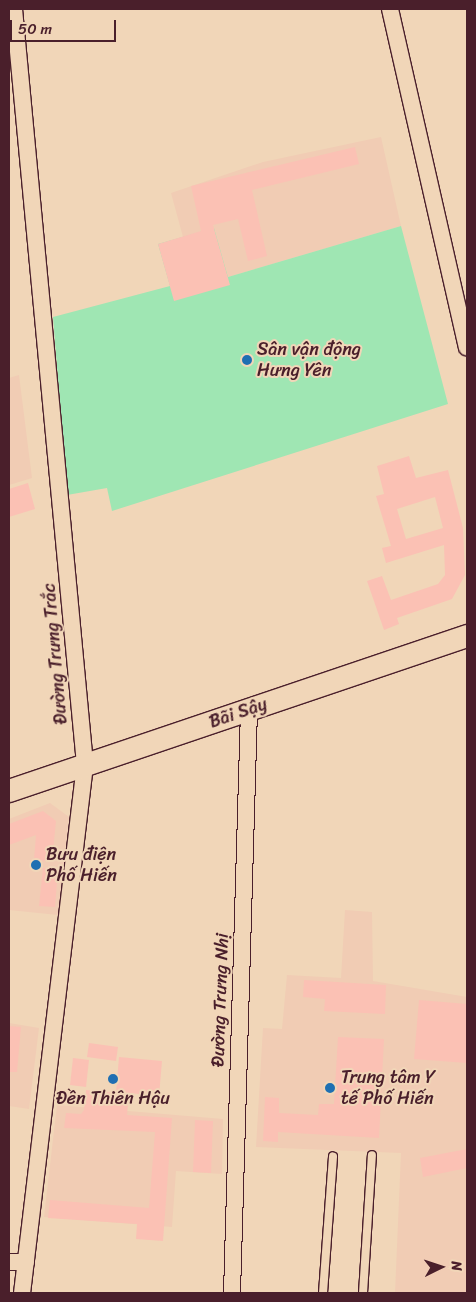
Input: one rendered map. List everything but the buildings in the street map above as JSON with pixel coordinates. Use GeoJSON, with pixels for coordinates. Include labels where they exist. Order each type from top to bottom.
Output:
{"type":"FeatureCollection","features":[{"type":"Feature","properties":{"kind":"street","name":"Đường Trưng Trắc"},"geometry":{"type":"LineString","coordinates":[[14,9],[85,765],[22,1293]]}},
{"type":"Feature","properties":{"kind":"street"},"geometry":{"type":"LineString","coordinates":[[390,9],[467,347]]}},
{"type":"Feature","properties":{"kind":"street","name":"Bãi Sậy"},"geometry":{"type":"LineString","coordinates":[[9,791],[467,636]]}},
{"type":"Feature","properties":{"kind":"street","name":"Đường Trưng Nhị"},"geometry":{"type":"LineString","coordinates":[[232,1293],[249,709]]}},
{"type":"Feature","properties":{"kind":"street"},"geometry":{"type":"LineString","coordinates":[[9,1262],[26,1262]]}},
{"type":"Feature","properties":{"kind":"lane"},"geometry":{"type":"LineString","coordinates":[[363,1293],[372,1155]]}},
{"type":"Feature","properties":{"kind":"lane"},"geometry":{"type":"LineString","coordinates":[[323,1293],[333,1156]]}},
{"type":"Feature","properties":{"kind":"shaded area"},"geometry":{"type":"Polygon","coordinates":[[[381,137],[401,226],[228,277],[214,228],[183,237],[171,193],[263,162],[381,137]]]}},
{"type":"Feature","properties":{"kind":"shaded area"},"geometry":{"type":"Polygon","coordinates":[[[19,375],[32,478],[9,485],[9,378],[19,375]]]}},
{"type":"Feature","properties":{"kind":"shaded area","name":"Bưu điện Phố Hiến"},"geometry":{"type":"Polygon","coordinates":[[[50,803],[69,817],[58,915],[9,910],[9,819],[50,803]]]}},
{"type":"Feature","properties":{"kind":"shaded area"},"geometry":{"type":"Polygon","coordinates":[[[345,910],[372,912],[373,981],[467,997],[467,1293],[395,1293],[401,1153],[256,1147],[263,1028],[282,1029],[287,975],[341,978],[345,910]]]}},
{"type":"Feature","properties":{"kind":"shaded area"},"geometry":{"type":"Polygon","coordinates":[[[9,1023],[39,1028],[29,1109],[9,1106],[9,1023]]]}},
{"type":"Feature","properties":{"kind":"shaded area"},"geometry":{"type":"Polygon","coordinates":[[[57,1105],[223,1119],[222,1174],[176,1171],[172,1227],[44,1217],[57,1105]]]}},
{"type":"Feature","properties":{"kind":"green space","name":"Sân vận động Hưng Yên"},"geometry":{"type":"Polygon","coordinates":[[[401,226],[448,404],[112,511],[107,488],[67,495],[53,317],[170,286],[158,244],[214,228],[228,277],[401,226]]]}},
{"type":"Feature","properties":{"kind":"place","name":"Sân vận động Hưng Yên"},"geometry":{"type":"Point","coordinates":[247,360]}},
{"type":"Feature","properties":{"kind":"place","name":"Bưu điện Phố Hiến"},"geometry":{"type":"Point","coordinates":[36,865]}},
{"type":"Feature","properties":{"kind":"place","name":"Đền Thiên Hậu"},"geometry":{"type":"Point","coordinates":[113,1079]}},
{"type":"Feature","properties":{"kind":"place","name":"Trung tâm Y tế Phố Hiến"},"geometry":{"type":"Point","coordinates":[330,1088]}}]}
